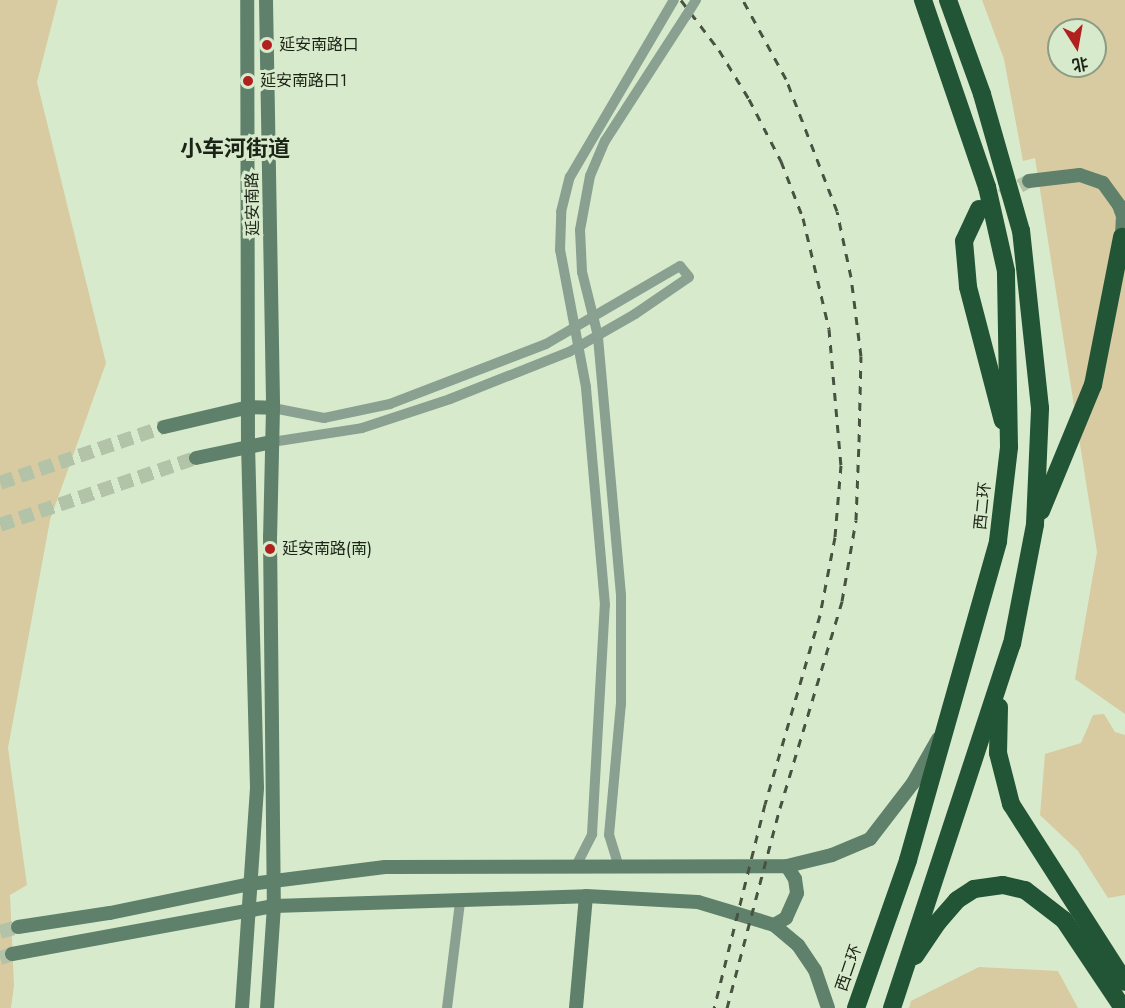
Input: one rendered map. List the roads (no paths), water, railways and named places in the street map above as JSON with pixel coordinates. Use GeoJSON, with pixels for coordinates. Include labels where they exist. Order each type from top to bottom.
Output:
{"type":"FeatureCollection","features":[{"type":"Feature","properties":{"kind":"highway","name":"西二环"},"geometry":{"type":"LineString","coordinates":[[856,1008],[908,860],[998,541],[1009,447],[1006,271],[987,187],[923,0]]}},
{"type":"Feature","properties":{"kind":"highway"},"geometry":{"type":"LineString","coordinates":[[892,1008],[1012,644],[1035,524],[1041,408],[1021,231],[982,94],[948,0]]}},
{"type":"Feature","properties":{"kind":"highway"},"geometry":{"type":"LineString","coordinates":[[978,209],[964,240],[968,287],[1009,447]]}},
{"type":"Feature","properties":{"kind":"highway"},"geometry":{"type":"LineString","coordinates":[[1035,524],[1093,386],[1124,235]]}},
{"type":"Feature","properties":{"kind":"highway"},"geometry":{"type":"LineString","coordinates":[[1001,681],[998,753],[1011,804],[1125,982]]}},
{"type":"Feature","properties":{"kind":"highway"},"geometry":{"type":"LineString","coordinates":[[902,978],[938,922],[957,900],[974,889],[1003,885],[1025,890],[1064,920],[1123,1008]]}},
{"type":"Feature","properties":{"kind":"main road"},"geometry":{"type":"LineString","coordinates":[[242,1008],[257,788],[248,447],[248,0]]}},
{"type":"Feature","properties":{"kind":"main road","name":"延安南路"},"geometry":{"type":"LineString","coordinates":[[266,0],[273,408],[274,906],[267,1008]]}},
{"type":"Feature","properties":{"kind":"main road"},"geometry":{"type":"LineString","coordinates":[[1029,181],[1080,175],[1103,183],[1119,205],[1123,216],[1124,235]]}},
{"type":"Feature","properties":{"kind":"main road"},"geometry":{"type":"LineString","coordinates":[[164,428],[249,407],[273,408]]}},
{"type":"Feature","properties":{"kind":"main road"},"geometry":{"type":"LineString","coordinates":[[196,458],[272,442]]}},
{"type":"Feature","properties":{"kind":"main road"},"geometry":{"type":"LineString","coordinates":[[18,927],[110,913],[250,884],[385,867],[618,864],[787,866],[832,855],[870,838],[913,783],[946,727]]}},
{"type":"Feature","properties":{"kind":"main road"},"geometry":{"type":"LineString","coordinates":[[774,925],[786,918],[797,893],[795,879],[787,866]]}},
{"type":"Feature","properties":{"kind":"main road"},"geometry":{"type":"LineString","coordinates":[[576,1008],[586,896]]}},
{"type":"Feature","properties":{"kind":"main road"},"geometry":{"type":"LineString","coordinates":[[12,954],[274,906],[460,902],[586,896],[698,902],[774,925],[798,945],[815,970],[828,1008]]}},
{"type":"Feature","properties":{"kind":"street"},"geometry":{"type":"LineString","coordinates":[[576,866],[592,834],[605,605],[577,328],[560,250],[561,212],[570,177],[674,0]]}},
{"type":"Feature","properties":{"kind":"street"},"geometry":{"type":"LineString","coordinates":[[618,864],[609,835],[621,704],[621,595],[598,336],[582,272],[580,230],[590,176],[605,141],[696,0]]}},
{"type":"Feature","properties":{"kind":"street"},"geometry":{"type":"LineString","coordinates":[[272,442],[362,428],[450,399],[579,346],[689,277],[680,266],[595,319],[546,344],[390,404],[324,418],[273,408]]}},
{"type":"Feature","properties":{"kind":"street"},"geometry":{"type":"LineString","coordinates":[[447,1008],[460,902]]}},
{"type":"Feature","properties":{"kind":"tunnel"},"geometry":{"type":"LineString","coordinates":[[983,206],[1029,181]]}},
{"type":"Feature","properties":{"kind":"tunnel"},"geometry":{"type":"LineString","coordinates":[[0,483],[164,427]]}},
{"type":"Feature","properties":{"kind":"tunnel"},"geometry":{"type":"LineString","coordinates":[[0,525],[196,458]]}},
{"type":"Feature","properties":{"kind":"tunnel"},"geometry":{"type":"LineString","coordinates":[[0,932],[18,927]]}},
{"type":"Feature","properties":{"kind":"tunnel"},"geometry":{"type":"LineString","coordinates":[[0,958],[12,954]]}},
{"type":"Feature","properties":{"kind":"railway"},"geometry":{"type":"LineString","coordinates":[[681,0],[719,50],[749,99],[781,161],[803,218],[829,329],[841,465],[835,537],[820,615],[765,804],[714,1008]]}},
{"type":"Feature","properties":{"kind":"railway"},"geometry":{"type":"LineString","coordinates":[[727,1008],[780,808],[842,601],[856,520],[861,356],[851,277],[837,211],[786,79],[743,0]]}},
{"type":"Feature","properties":{"kind":"place","name":"延安南路口"},"geometry":{"type":"Point","coordinates":[267,45]}},
{"type":"Feature","properties":{"kind":"place","name":"延安南路口1"},"geometry":{"type":"Point","coordinates":[248,81]}},
{"type":"Feature","properties":{"kind":"place","name":"延安南路(南)"},"geometry":{"type":"Point","coordinates":[270,549]}},
{"type":"Feature","properties":{"kind":"district","name":"小车河街道"},"geometry":{"type":"Point","coordinates":[235,149]}}]}
